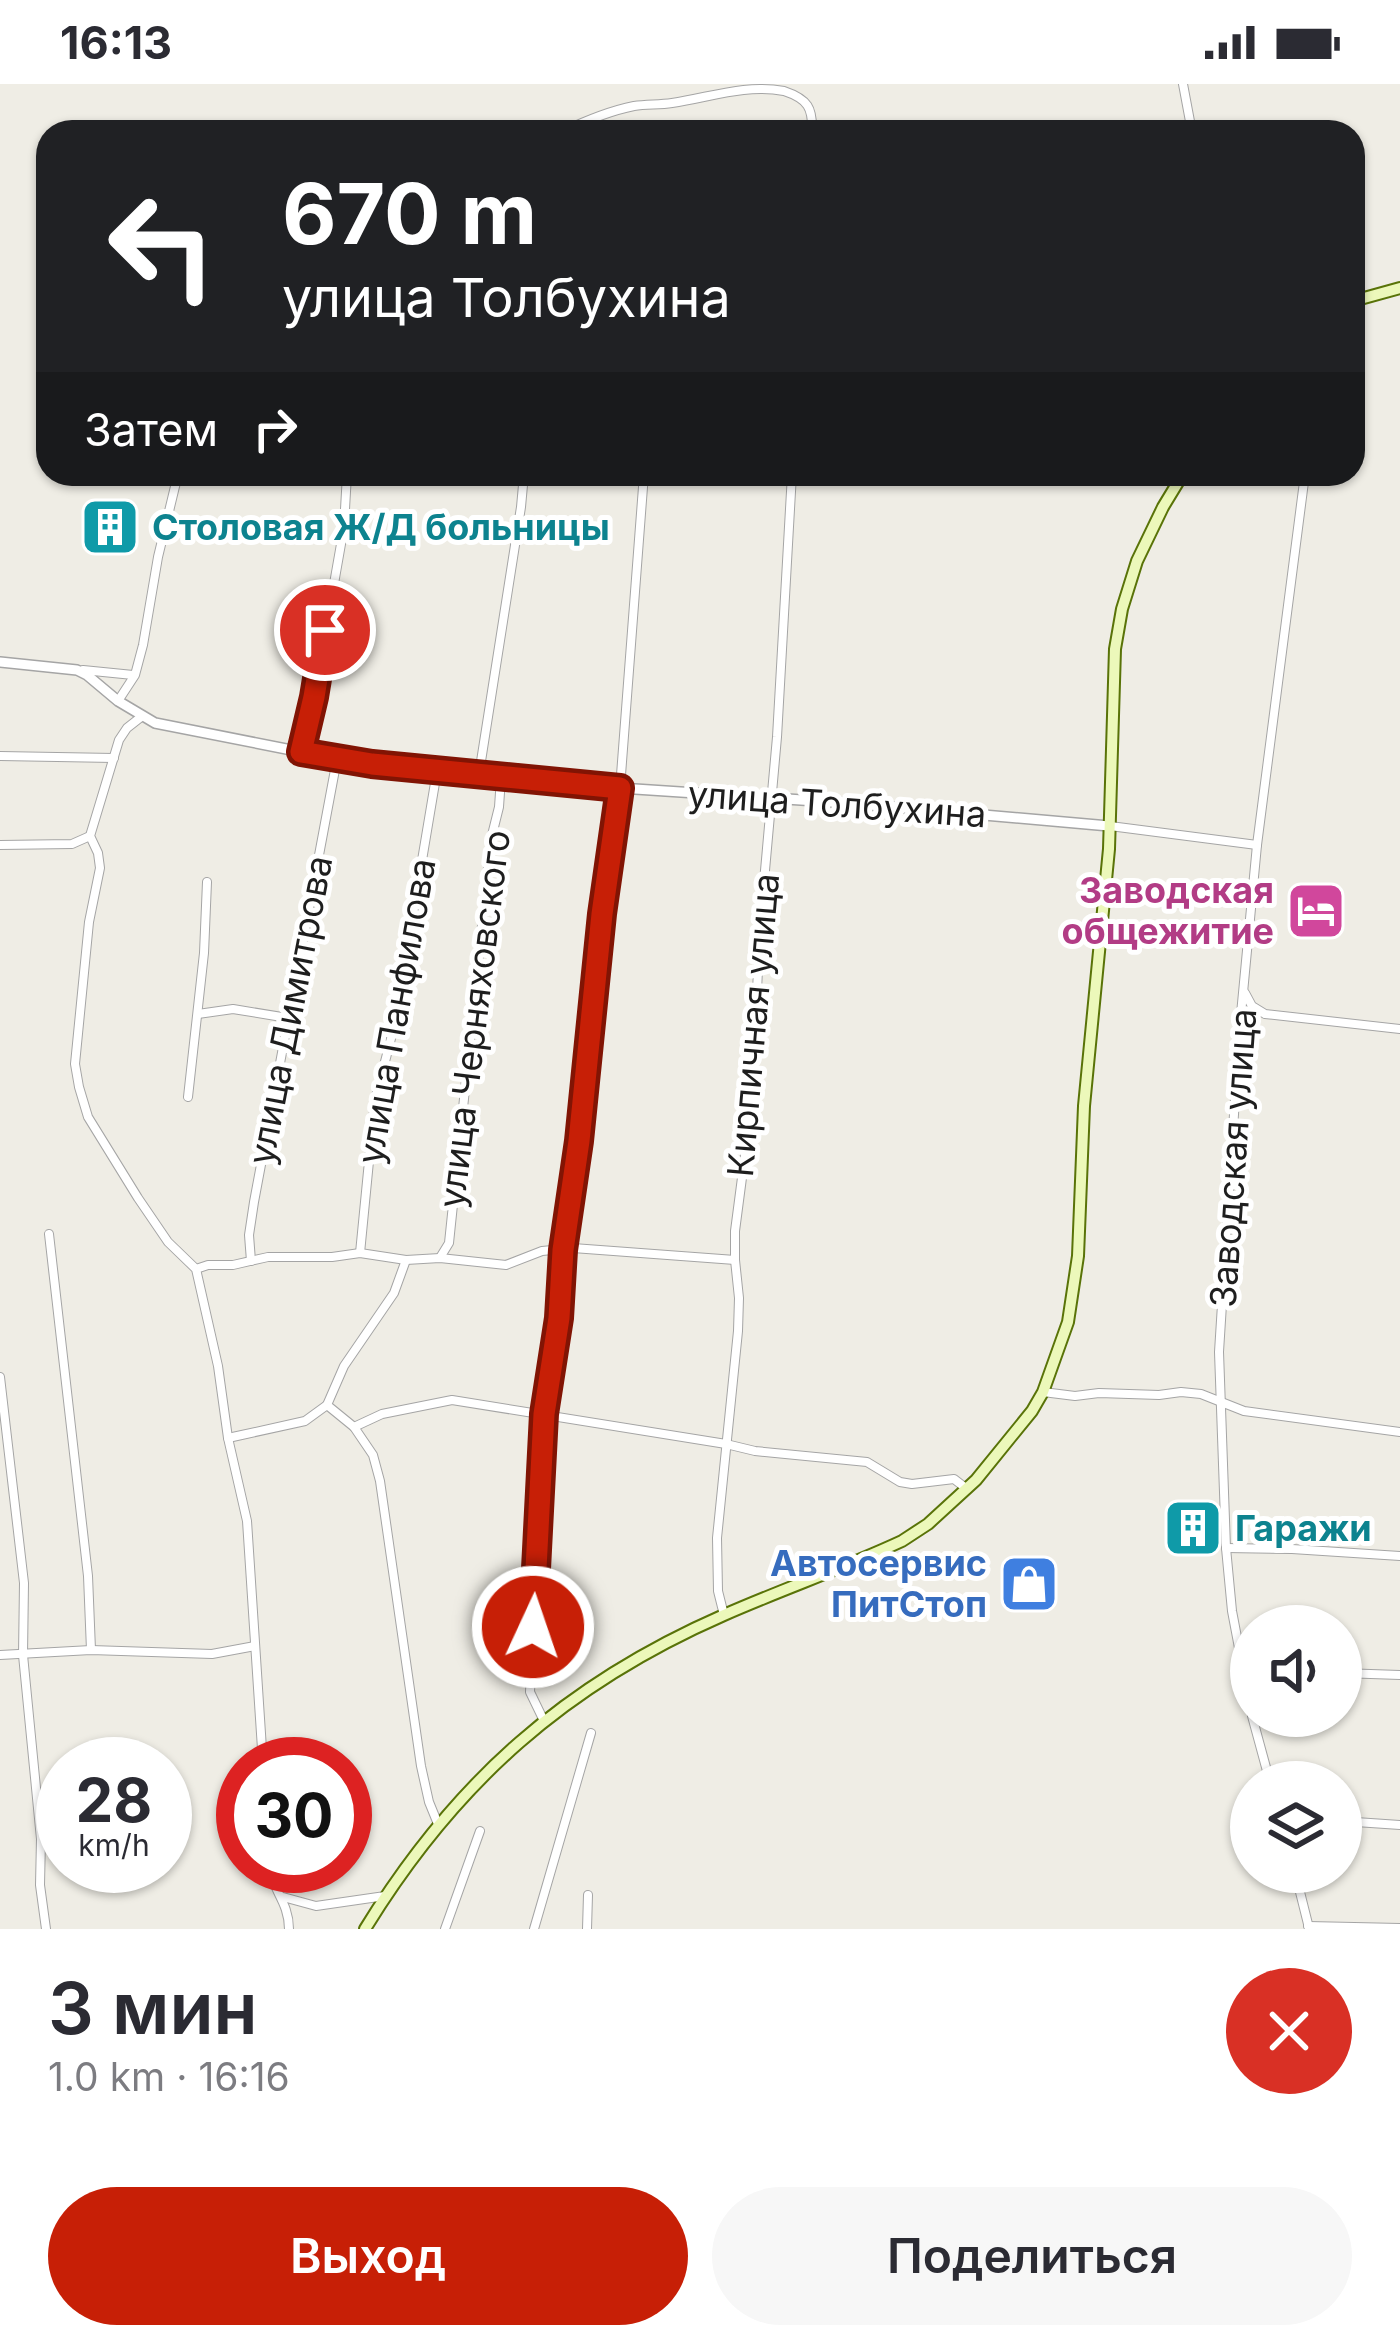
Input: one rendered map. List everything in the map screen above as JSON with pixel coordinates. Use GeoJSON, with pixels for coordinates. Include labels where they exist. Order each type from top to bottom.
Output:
{"type":"FeatureCollection","features":[{"type":"Feature","properties":{"kind":"main road"},"geometry":{"type":"LineString","coordinates":[[1365,298],[1400,288]]}},
{"type":"Feature","properties":{"kind":"main road"},"geometry":{"type":"LineString","coordinates":[[364,1929],[438,1824],[496,1760],[544,1721],[636,1658],[724,1615],[902,1541],[968,1489],[1032,1412],[1068,1322],[1074,1290],[1087,1068],[1109,826],[1115,650],[1137,562],[1176,486]]}},
{"type":"Feature","properties":{"kind":"street"},"geometry":{"type":"LineString","coordinates":[[1183,84],[1190,120]]}},
{"type":"Feature","properties":{"kind":"street"},"geometry":{"type":"LineString","coordinates":[[595,120],[633,106],[672,103],[749,86],[766,86],[806,100],[812,120]]}},
{"type":"Feature","properties":{"kind":"street"},"geometry":{"type":"LineString","coordinates":[[118,701],[135,675],[175,486]]}},
{"type":"Feature","properties":{"kind":"street"},"geometry":{"type":"LineString","coordinates":[[301,752],[344,526],[346,486]]}},
{"type":"Feature","properties":{"kind":"street","name":"улица Черняховского"},"geometry":{"type":"LineString","coordinates":[[478,774],[523,486]]}},
{"type":"Feature","properties":{"kind":"street"},"geometry":{"type":"LineString","coordinates":[[544,1721],[530,1692],[544,1414],[620,788],[643,486]]}},
{"type":"Feature","properties":{"kind":"street","name":"Кирпичная улица"},"geometry":{"type":"LineString","coordinates":[[726,1444],[738,1331],[735,1231],[748,1132],[791,486]]}},
{"type":"Feature","properties":{"kind":"street","name":"Заводская улица"},"geometry":{"type":"LineString","coordinates":[[1231,1605],[1219,1352],[1239,1035],[1303,486]]}},
{"type":"Feature","properties":{"kind":"street"},"geometry":{"type":"LineString","coordinates":[[0,662],[135,675]]}},
{"type":"Feature","properties":{"kind":"street","name":"улица Толбухина"},"geometry":{"type":"LineString","coordinates":[[77,670],[141,717],[177,729],[337,759],[501,778],[1109,826],[1258,844]]}},
{"type":"Feature","properties":{"kind":"street"},"geometry":{"type":"LineString","coordinates":[[141,717],[127,728],[89,836],[100,868],[88,922],[75,1064],[88,1117],[168,1242],[196,1269],[247,1521],[261,1737]]}},
{"type":"Feature","properties":{"kind":"street"},"geometry":{"type":"LineString","coordinates":[[0,756],[114,758]]}},
{"type":"Feature","properties":{"kind":"street","name":"улица Димитрова"},"geometry":{"type":"LineString","coordinates":[[251,1261],[254,1202],[337,759]]}},
{"type":"Feature","properties":{"kind":"street","name":"улица Панфилова"},"geometry":{"type":"LineString","coordinates":[[360,1253],[375,1100],[394,1027],[436,770]]}},
{"type":"Feature","properties":{"kind":"street","name":"улица Черняховского"},"geometry":{"type":"LineString","coordinates":[[440,1258],[448,1244],[501,778]]}},
{"type":"Feature","properties":{"kind":"street"},"geometry":{"type":"LineString","coordinates":[[0,844],[72,844],[89,836]]}},
{"type":"Feature","properties":{"kind":"street"},"geometry":{"type":"LineString","coordinates":[[188,1097],[204,953],[206,882]]}},
{"type":"Feature","properties":{"kind":"street"},"geometry":{"type":"LineString","coordinates":[[1245,992],[1252,1006],[1265,1014],[1400,1029]]}},
{"type":"Feature","properties":{"kind":"street"},"geometry":{"type":"LineString","coordinates":[[198,1014],[222,1008],[288,1018]]}},
{"type":"Feature","properties":{"kind":"street"},"geometry":{"type":"LineString","coordinates":[[49,1234],[88,1576],[91,1650]]}},
{"type":"Feature","properties":{"kind":"street"},"geometry":{"type":"LineString","coordinates":[[196,1269],[291,1255],[360,1253],[506,1264],[542,1251],[563,1250],[735,1260]]}},
{"type":"Feature","properties":{"kind":"street"},"geometry":{"type":"LineString","coordinates":[[229,1438],[305,1421],[328,1405],[344,1366],[394,1293],[406,1260]]}},
{"type":"Feature","properties":{"kind":"street"},"geometry":{"type":"LineString","coordinates":[[0,1377],[24,1583],[22,1655],[46,1929]]}},
{"type":"Feature","properties":{"kind":"street"},"geometry":{"type":"LineString","coordinates":[[1043,1392],[1075,1396],[1181,1392],[1221,1400],[1244,1411],[1400,1432]]}},
{"type":"Feature","properties":{"kind":"street"},"geometry":{"type":"LineString","coordinates":[[354,1427],[382,1414],[452,1400],[755,1451],[867,1462],[900,1482],[954,1479],[968,1489]]}},
{"type":"Feature","properties":{"kind":"street"},"geometry":{"type":"LineString","coordinates":[[328,1405],[354,1427],[373,1454],[421,1766],[438,1824]]}},
{"type":"Feature","properties":{"kind":"street"},"geometry":{"type":"LineString","coordinates":[[724,1615],[718,1591],[717,1538],[726,1444]]}},
{"type":"Feature","properties":{"kind":"street"},"geometry":{"type":"LineString","coordinates":[[1226,1548],[1400,1556]]}},
{"type":"Feature","properties":{"kind":"street"},"geometry":{"type":"LineString","coordinates":[[0,1655],[91,1650],[212,1654],[255,1646]]}},
{"type":"Feature","properties":{"kind":"street"},"geometry":{"type":"LineString","coordinates":[[1362,1674],[1400,1676]]}},
{"type":"Feature","properties":{"kind":"street"},"geometry":{"type":"LineString","coordinates":[[534,1929],[591,1733]]}},
{"type":"Feature","properties":{"kind":"street"},"geometry":{"type":"LineString","coordinates":[[1362,1822],[1400,1825]]}},
{"type":"Feature","properties":{"kind":"street"},"geometry":{"type":"LineString","coordinates":[[445,1929],[480,1831]]}},
{"type":"Feature","properties":{"kind":"street"},"geometry":{"type":"LineString","coordinates":[[281,1893],[289,1929]]}},
{"type":"Feature","properties":{"kind":"street"},"geometry":{"type":"LineString","coordinates":[[1300,1893],[1309,1928],[1400,1928]]}},
{"type":"Feature","properties":{"kind":"street"},"geometry":{"type":"LineString","coordinates":[[587,1929],[589,1894]]}},
{"type":"Feature","properties":{"kind":"street"},"geometry":{"type":"LineString","coordinates":[[283,1897],[316,1906],[385,1895]]}},
{"type":"Feature","properties":{"kind":"place","name":"Столовая Ж/Д больницы"},"geometry":{"type":"Point","coordinates":[110,527]}},
{"type":"Feature","properties":{"kind":"place","name":"Заводская общежитие"},"geometry":{"type":"Point","coordinates":[1316,911]}},
{"type":"Feature","properties":{"kind":"place","name":"Гаражи"},"geometry":{"type":"Point","coordinates":[1193,1528]}},
{"type":"Feature","properties":{"kind":"place","name":"Автосервис ПитСтоп"},"geometry":{"type":"Point","coordinates":[1029,1584]}},
{"type":"Feature","properties":{"kind":"route"},"geometry":{"type":"LineString","coordinates":[[325,630],[301,752],[372,764],[620,788],[544,1414],[533,1627]]}}]}
